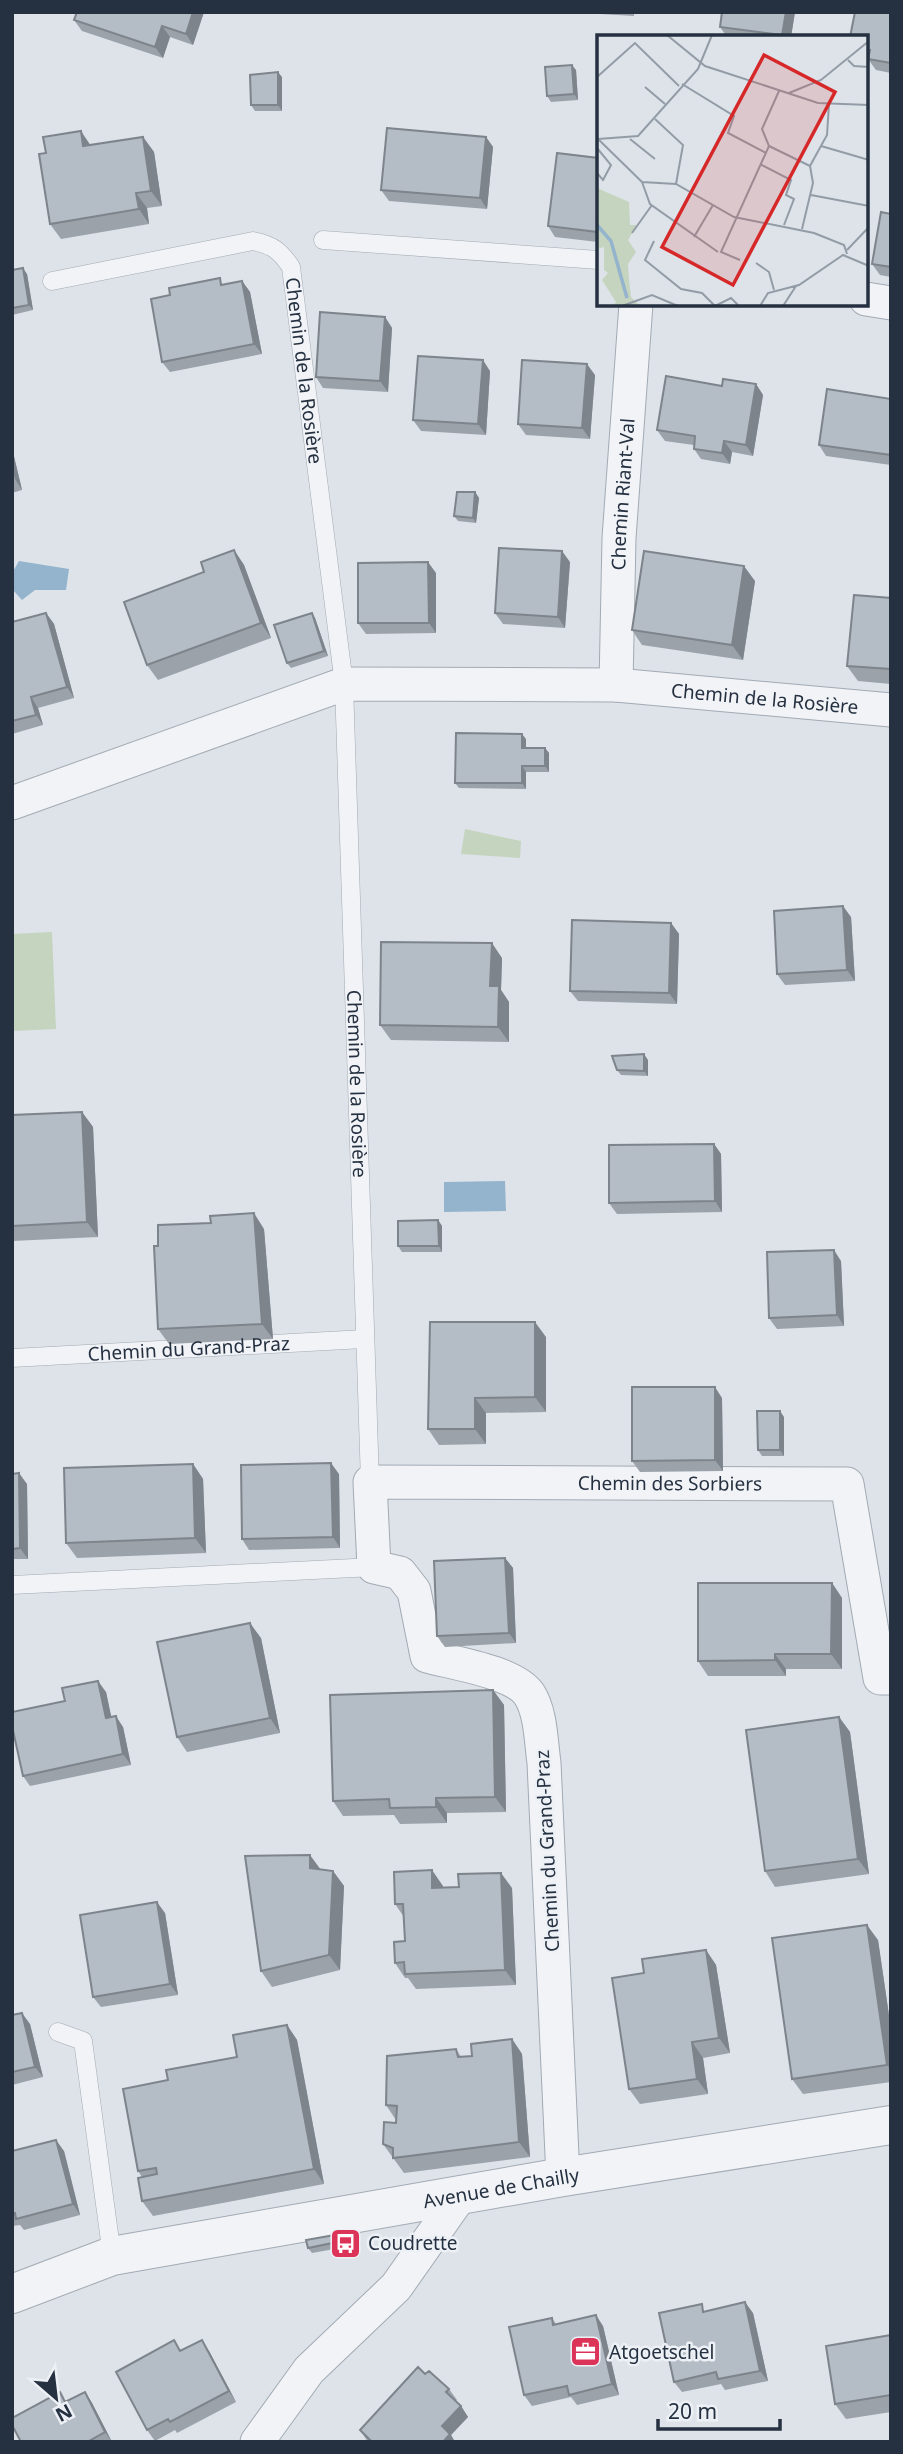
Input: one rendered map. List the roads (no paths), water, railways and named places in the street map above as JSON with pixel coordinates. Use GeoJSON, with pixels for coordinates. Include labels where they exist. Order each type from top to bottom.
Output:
{"type":"FeatureCollection","features":[{"type":"Feature","properties":{"kind":"street"},"geometry":{"type":"LineString","coordinates":[[868,299],[891,303]]}},
{"type":"Feature","properties":{"kind":"street","name":"Chemin Riant-Val"},"geometry":{"type":"LineString","coordinates":[[616,685],[619,538],[636,306]]}},
{"type":"Feature","properties":{"kind":"street","name":"Chemin de la Rosière"},"geometry":{"type":"LineString","coordinates":[[12,803],[344,684],[616,685],[891,710]]}},
{"type":"Feature","properties":{"kind":"street"},"geometry":{"type":"LineString","coordinates":[[370,1482],[374,1567]]}},
{"type":"Feature","properties":{"kind":"street","name":"Chemin des Sorbiers"},"geometry":{"type":"LineString","coordinates":[[370,1482],[847,1484],[880,1678],[891,1678]]}},
{"type":"Feature","properties":{"kind":"street","name":"Chemin du Grand-Praz"},"geometry":{"type":"LineString","coordinates":[[374,1567],[400,1573],[414,1591],[428,1656],[508,1678],[528,1692],[535,1707],[544,1763],[563,2177]]}},
{"type":"Feature","properties":{"kind":"street","name":"Avenue de Chailly"},"geometry":{"type":"LineString","coordinates":[[12,2294],[112,2256],[563,2177],[891,2125]]}},
{"type":"Feature","properties":{"kind":"street"},"geometry":{"type":"LineString","coordinates":[[257,2442],[309,2370],[396,2287],[460,2196]]}},
{"type":"Feature","properties":{"kind":"lane"},"geometry":{"type":"LineString","coordinates":[[323,240],[597,260]]}},
{"type":"Feature","properties":{"kind":"lane","name":"Chemin de la Rosière"},"geometry":{"type":"LineString","coordinates":[[52,281],[253,242],[270,244],[281,252],[291,267],[344,684],[370,1482]]}},
{"type":"Feature","properties":{"kind":"lane","name":"Chemin du Grand-Praz"},"geometry":{"type":"LineString","coordinates":[[12,1358],[364,1339]]}},
{"type":"Feature","properties":{"kind":"lane","name":"Chemin du Grand-Praz"},"geometry":{"type":"LineString","coordinates":[[12,1585],[374,1567]]}},
{"type":"Feature","properties":{"kind":"lane"},"geometry":{"type":"LineString","coordinates":[[58,2032],[83,2041],[112,2256]]}},
{"type":"Feature","properties":{"kind":"water"},"geometry":{"type":"Polygon","coordinates":[[[19,561],[69,569],[66,590],[35,590],[22,600],[12,589],[12,573],[19,561]]]}},
{"type":"Feature","properties":{"kind":"water"},"geometry":{"type":"Polygon","coordinates":[[[505,1181],[506,1211],[444,1212],[444,1182],[505,1181]]]}},
{"type":"Feature","properties":{"kind":"place","name":"Coudrette"},"geometry":{"type":"Point","coordinates":[345,2243]}},
{"type":"Feature","properties":{"kind":"place","name":"Atgoetschel"},"geometry":{"type":"Point","coordinates":[586,2352]}}]}
